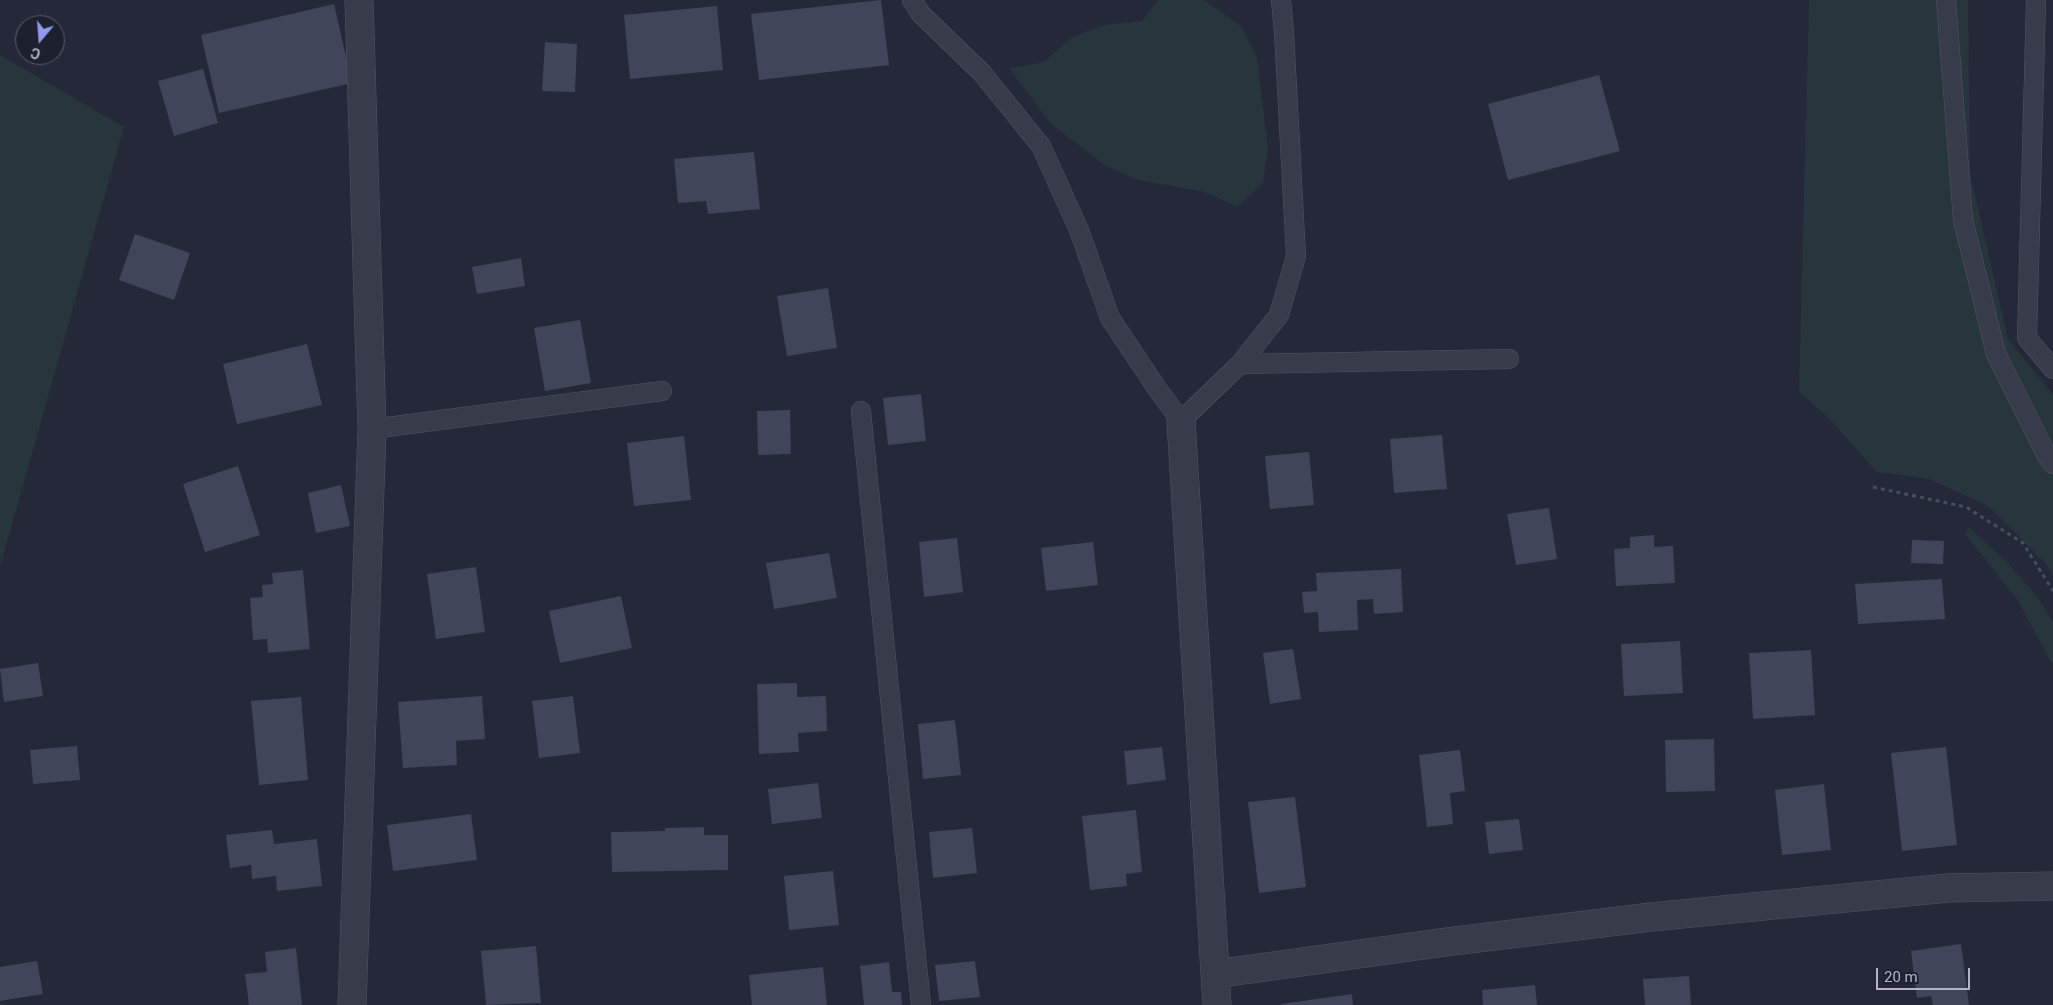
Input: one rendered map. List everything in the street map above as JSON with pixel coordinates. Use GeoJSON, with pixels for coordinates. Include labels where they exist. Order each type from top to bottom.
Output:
{"type":"FeatureCollection","features":[{"type":"Feature","properties":{"kind":"street"},"geometry":{"type":"LineString","coordinates":[[352,1005],[372,429],[360,0]]}},
{"type":"Feature","properties":{"kind":"street"},"geometry":{"type":"LineString","coordinates":[[1181,420],[1217,1005]]}},
{"type":"Feature","properties":{"kind":"street"},"geometry":{"type":"LineString","coordinates":[[1215,974],[1651,917],[1948,888],[2053,886]]}},
{"type":"Feature","properties":{"kind":"lane"},"geometry":{"type":"LineString","coordinates":[[912,0],[921,14],[982,73],[1041,146],[1079,230],[1110,318],[1158,390],[1181,420],[1240,364],[1279,315],[1296,256],[1284,32],[1280,0]]}},
{"type":"Feature","properties":{"kind":"lane"},"geometry":{"type":"LineString","coordinates":[[1946,0],[1962,220],[1996,354],[2047,456],[2053,464]]}},
{"type":"Feature","properties":{"kind":"lane"},"geometry":{"type":"LineString","coordinates":[[2036,0],[2027,338],[2053,369]]}},
{"type":"Feature","properties":{"kind":"lane"},"geometry":{"type":"LineString","coordinates":[[1240,364],[1509,359]]}},
{"type":"Feature","properties":{"kind":"lane"},"geometry":{"type":"LineString","coordinates":[[372,429],[662,391]]}},
{"type":"Feature","properties":{"kind":"lane"},"geometry":{"type":"LineString","coordinates":[[861,411],[921,1005]]}},
{"type":"Feature","properties":{"kind":"path"},"geometry":{"type":"LineString","coordinates":[[1873,487],[1966,507],[2023,543],[2053,591]]}},
{"type":"Feature","properties":{"kind":"shaded area"},"geometry":{"type":"Polygon","coordinates":[[[1158,0],[1204,0],[1241,26],[1257,58],[1268,148],[1263,183],[1237,207],[1205,192],[1138,180],[1106,166],[1050,123],[1009,68],[1044,62],[1072,37],[1104,25],[1142,21],[1158,0]]]}},
{"type":"Feature","properties":{"kind":"shaded area"},"geometry":{"type":"Polygon","coordinates":[[[1809,0],[1968,0],[1970,173],[2008,339],[2053,395],[2053,575],[2045,563],[1988,506],[1929,479],[1877,472],[1833,423],[1799,391],[1809,0]]]}},
{"type":"Feature","properties":{"kind":"shaded area"},"geometry":{"type":"Polygon","coordinates":[[[0,55],[124,127],[0,567],[0,55]]]}},
{"type":"Feature","properties":{"kind":"shaded area"},"geometry":{"type":"Polygon","coordinates":[[[1969,527],[2009,564],[2037,596],[2053,622],[2053,666],[2018,601],[1965,534],[1969,527]]]}},
{"type":"Feature","properties":{"kind":"building"},"geometry":{"type":"Polygon","coordinates":[[[881,0],[889,65],[759,80],[751,14],[881,0]]]}},
{"type":"Feature","properties":{"kind":"building"},"geometry":{"type":"Polygon","coordinates":[[[334,4],[352,83],[219,113],[201,35],[334,4]]]}},
{"type":"Feature","properties":{"kind":"building"},"geometry":{"type":"Polygon","coordinates":[[[717,6],[723,70],[630,79],[624,15],[717,6]]]}},
{"type":"Feature","properties":{"kind":"building"},"geometry":{"type":"Polygon","coordinates":[[[545,42],[577,44],[575,92],[542,91],[545,42]]]}},
{"type":"Feature","properties":{"kind":"building"},"geometry":{"type":"Polygon","coordinates":[[[203,69],[218,123],[174,136],[158,81],[203,69]]]}},
{"type":"Feature","properties":{"kind":"building"},"geometry":{"type":"Polygon","coordinates":[[[1599,75],[1620,151],[1508,180],[1488,104],[1599,75]]]}},
{"type":"Feature","properties":{"kind":"building"},"geometry":{"type":"Polygon","coordinates":[[[754,152],[760,209],[708,214],[706,201],[678,203],[674,159],[754,152]]]}},
{"type":"Feature","properties":{"kind":"building"},"geometry":{"type":"Polygon","coordinates":[[[135,234],[190,253],[174,300],[119,280],[135,234]]]}},
{"type":"Feature","properties":{"kind":"building"},"geometry":{"type":"Polygon","coordinates":[[[521,258],[525,286],[477,294],[472,267],[521,258]]]}},
{"type":"Feature","properties":{"kind":"building"},"geometry":{"type":"Polygon","coordinates":[[[828,288],[837,348],[787,356],[777,296],[828,288]]]}},
{"type":"Feature","properties":{"kind":"building"},"geometry":{"type":"Polygon","coordinates":[[[580,320],[591,383],[545,391],[534,328],[580,320]]]}},
{"type":"Feature","properties":{"kind":"building"},"geometry":{"type":"Polygon","coordinates":[[[307,344],[322,405],[237,424],[223,364],[307,344]]]}},
{"type":"Feature","properties":{"kind":"building"},"geometry":{"type":"Polygon","coordinates":[[[921,394],[926,441],[888,445],[883,398],[921,394]]]}},
{"type":"Feature","properties":{"kind":"building"},"geometry":{"type":"Polygon","coordinates":[[[790,410],[791,454],[758,455],[757,411],[790,410]]]}},
{"type":"Feature","properties":{"kind":"building"},"geometry":{"type":"Polygon","coordinates":[[[1442,435],[1447,489],[1394,493],[1390,439],[1442,435]]]}},
{"type":"Feature","properties":{"kind":"building"},"geometry":{"type":"Polygon","coordinates":[[[684,436],[691,500],[634,506],[627,443],[684,436]]]}},
{"type":"Feature","properties":{"kind":"building"},"geometry":{"type":"Polygon","coordinates":[[[1309,452],[1314,505],[1270,509],[1265,456],[1309,452]]]}},
{"type":"Feature","properties":{"kind":"building"},"geometry":{"type":"Polygon","coordinates":[[[238,466],[260,535],[205,552],[183,484],[238,466]]]}},
{"type":"Feature","properties":{"kind":"building"},"geometry":{"type":"Polygon","coordinates":[[[341,485],[350,526],[316,533],[308,493],[341,485]]]}},
{"type":"Feature","properties":{"kind":"building"},"geometry":{"type":"Polygon","coordinates":[[[1549,508],[1557,559],[1516,565],[1507,514],[1549,508]]]}},
{"type":"Feature","properties":{"kind":"building"},"geometry":{"type":"Polygon","coordinates":[[[1654,535],[1654,547],[1673,546],[1675,583],[1616,586],[1614,549],[1630,548],[1630,537],[1654,535]]]}},
{"type":"Feature","properties":{"kind":"building"},"geometry":{"type":"Polygon","coordinates":[[[957,538],[963,592],[924,597],[919,542],[957,538]]]}},
{"type":"Feature","properties":{"kind":"building"},"geometry":{"type":"Polygon","coordinates":[[[1912,540],[1944,541],[1943,564],[1911,563],[1912,540]]]}},
{"type":"Feature","properties":{"kind":"building"},"geometry":{"type":"Polygon","coordinates":[[[1093,542],[1098,585],[1046,591],[1041,548],[1093,542]]]}},
{"type":"Feature","properties":{"kind":"building"},"geometry":{"type":"Polygon","coordinates":[[[829,553],[837,598],[774,609],[766,563],[829,553]]]}},
{"type":"Feature","properties":{"kind":"building"},"geometry":{"type":"Polygon","coordinates":[[[476,567],[485,632],[436,639],[427,574],[476,567]]]}},
{"type":"Feature","properties":{"kind":"building"},"geometry":{"type":"Polygon","coordinates":[[[1401,569],[1403,612],[1374,614],[1373,599],[1357,600],[1358,630],[1319,632],[1318,612],[1304,613],[1302,592],[1317,591],[1316,573],[1401,569]]]}},
{"type":"Feature","properties":{"kind":"building"},"geometry":{"type":"Polygon","coordinates":[[[303,570],[310,649],[268,653],[267,639],[253,640],[250,598],[263,597],[262,585],[273,584],[272,573],[303,570]]]}},
{"type":"Feature","properties":{"kind":"building"},"geometry":{"type":"Polygon","coordinates":[[[1942,579],[1945,619],[1858,624],[1855,584],[1942,579]]]}},
{"type":"Feature","properties":{"kind":"building"},"geometry":{"type":"Polygon","coordinates":[[[621,596],[632,648],[560,663],[549,611],[621,596]]]}},
{"type":"Feature","properties":{"kind":"building"},"geometry":{"type":"Polygon","coordinates":[[[1680,641],[1683,693],[1624,696],[1621,644],[1680,641]]]}},
{"type":"Feature","properties":{"kind":"building"},"geometry":{"type":"Polygon","coordinates":[[[1293,649],[1301,699],[1270,704],[1263,653],[1293,649]]]}},
{"type":"Feature","properties":{"kind":"building"},"geometry":{"type":"Polygon","coordinates":[[[1811,650],[1815,715],[1753,719],[1749,653],[1811,650]]]}},
{"type":"Feature","properties":{"kind":"building"},"geometry":{"type":"Polygon","coordinates":[[[38,663],[43,696],[4,702],[0,669],[38,663]]]}},
{"type":"Feature","properties":{"kind":"building"},"geometry":{"type":"Polygon","coordinates":[[[797,683],[797,697],[826,696],[827,731],[798,733],[799,752],[759,754],[757,684],[797,683]]]}},
{"type":"Feature","properties":{"kind":"building"},"geometry":{"type":"Polygon","coordinates":[[[482,696],[485,739],[456,741],[457,765],[403,768],[398,702],[482,696]]]}},
{"type":"Feature","properties":{"kind":"building"},"geometry":{"type":"Polygon","coordinates":[[[573,696],[580,753],[539,758],[532,701],[573,696]]]}},
{"type":"Feature","properties":{"kind":"building"},"geometry":{"type":"Polygon","coordinates":[[[301,697],[308,780],[259,785],[251,701],[301,697]]]}},
{"type":"Feature","properties":{"kind":"building"},"geometry":{"type":"Polygon","coordinates":[[[955,720],[961,775],[923,779],[918,724],[955,720]]]}},
{"type":"Feature","properties":{"kind":"building"},"geometry":{"type":"Polygon","coordinates":[[[1714,739],[1715,791],[1666,792],[1665,740],[1714,739]]]}},
{"type":"Feature","properties":{"kind":"building"},"geometry":{"type":"Polygon","coordinates":[[[77,746],[80,780],[33,784],[30,750],[77,746]]]}},
{"type":"Feature","properties":{"kind":"building"},"geometry":{"type":"Polygon","coordinates":[[[1162,747],[1166,780],[1127,785],[1124,751],[1162,747]]]}},
{"type":"Feature","properties":{"kind":"building"},"geometry":{"type":"Polygon","coordinates":[[[1946,747],[1957,845],[1902,851],[1891,753],[1946,747]]]}},
{"type":"Feature","properties":{"kind":"building"},"geometry":{"type":"Polygon","coordinates":[[[1460,750],[1465,791],[1450,793],[1453,824],[1427,827],[1419,755],[1460,750]]]}},
{"type":"Feature","properties":{"kind":"building"},"geometry":{"type":"Polygon","coordinates":[[[818,783],[822,818],[772,824],[768,789],[818,783]]]}},
{"type":"Feature","properties":{"kind":"building"},"geometry":{"type":"Polygon","coordinates":[[[1824,784],[1831,850],[1782,855],[1775,790],[1824,784]]]}},
{"type":"Feature","properties":{"kind":"building"},"geometry":{"type":"Polygon","coordinates":[[[1295,797],[1306,887],[1259,893],[1248,802],[1295,797]]]}},
{"type":"Feature","properties":{"kind":"building"},"geometry":{"type":"Polygon","coordinates":[[[1136,810],[1142,872],[1126,874],[1127,886],[1090,890],[1082,816],[1136,810]]]}},
{"type":"Feature","properties":{"kind":"building"},"geometry":{"type":"Polygon","coordinates":[[[471,814],[477,860],[393,871],[387,825],[471,814]]]}},
{"type":"Feature","properties":{"kind":"building"},"geometry":{"type":"Polygon","coordinates":[[[1519,819],[1523,850],[1489,854],[1485,822],[1519,819]]]}},
{"type":"Feature","properties":{"kind":"building"},"geometry":{"type":"Polygon","coordinates":[[[704,827],[704,835],[728,835],[728,870],[612,872],[611,832],[665,831],[665,828],[704,827]]]}},
{"type":"Feature","properties":{"kind":"building"},"geometry":{"type":"Polygon","coordinates":[[[972,828],[977,873],[933,878],[929,832],[972,828]]]}},
{"type":"Feature","properties":{"kind":"building"},"geometry":{"type":"Polygon","coordinates":[[[272,830],[274,844],[317,839],[322,886],[277,891],[276,876],[252,879],[251,865],[230,868],[226,835],[272,830]]]}},
{"type":"Feature","properties":{"kind":"building"},"geometry":{"type":"Polygon","coordinates":[[[833,871],[839,925],[789,930],[784,876],[833,871]]]}},
{"type":"Feature","properties":{"kind":"building"},"geometry":{"type":"Polygon","coordinates":[[[1961,944],[1969,1005],[1933,1005],[1931,996],[1917,998],[1911,951],[1961,944]]]}},
{"type":"Feature","properties":{"kind":"building"},"geometry":{"type":"Polygon","coordinates":[[[536,946],[541,1003],[486,1005],[481,951],[536,946]]]}},
{"type":"Feature","properties":{"kind":"building"},"geometry":{"type":"Polygon","coordinates":[[[296,948],[302,1005],[249,1005],[245,974],[267,972],[265,952],[296,948]]]}},
{"type":"Feature","properties":{"kind":"building"},"geometry":{"type":"Polygon","coordinates":[[[37,961],[43,994],[0,1001],[0,967],[37,961]]]}},
{"type":"Feature","properties":{"kind":"building"},"geometry":{"type":"Polygon","coordinates":[[[975,961],[980,997],[939,1001],[935,965],[975,961]]]}},
{"type":"Feature","properties":{"kind":"building"},"geometry":{"type":"Polygon","coordinates":[[[889,962],[892,992],[901,992],[902,1005],[864,1005],[860,966],[889,962]]]}},
{"type":"Feature","properties":{"kind":"building"},"geometry":{"type":"Polygon","coordinates":[[[823,967],[827,1005],[752,1005],[749,975],[823,967]]]}},
{"type":"Feature","properties":{"kind":"building"},"geometry":{"type":"Polygon","coordinates":[[[1689,976],[1691,1005],[1645,1005],[1643,979],[1689,976]]]}},
{"type":"Feature","properties":{"kind":"building"},"geometry":{"type":"Polygon","coordinates":[[[1535,985],[1537,1005],[1483,1005],[1482,990],[1535,985]]]}},
{"type":"Feature","properties":{"kind":"building"},"geometry":{"type":"Polygon","coordinates":[[[1352,994],[1353,1005],[1281,1004],[1352,994]]]}}]}
